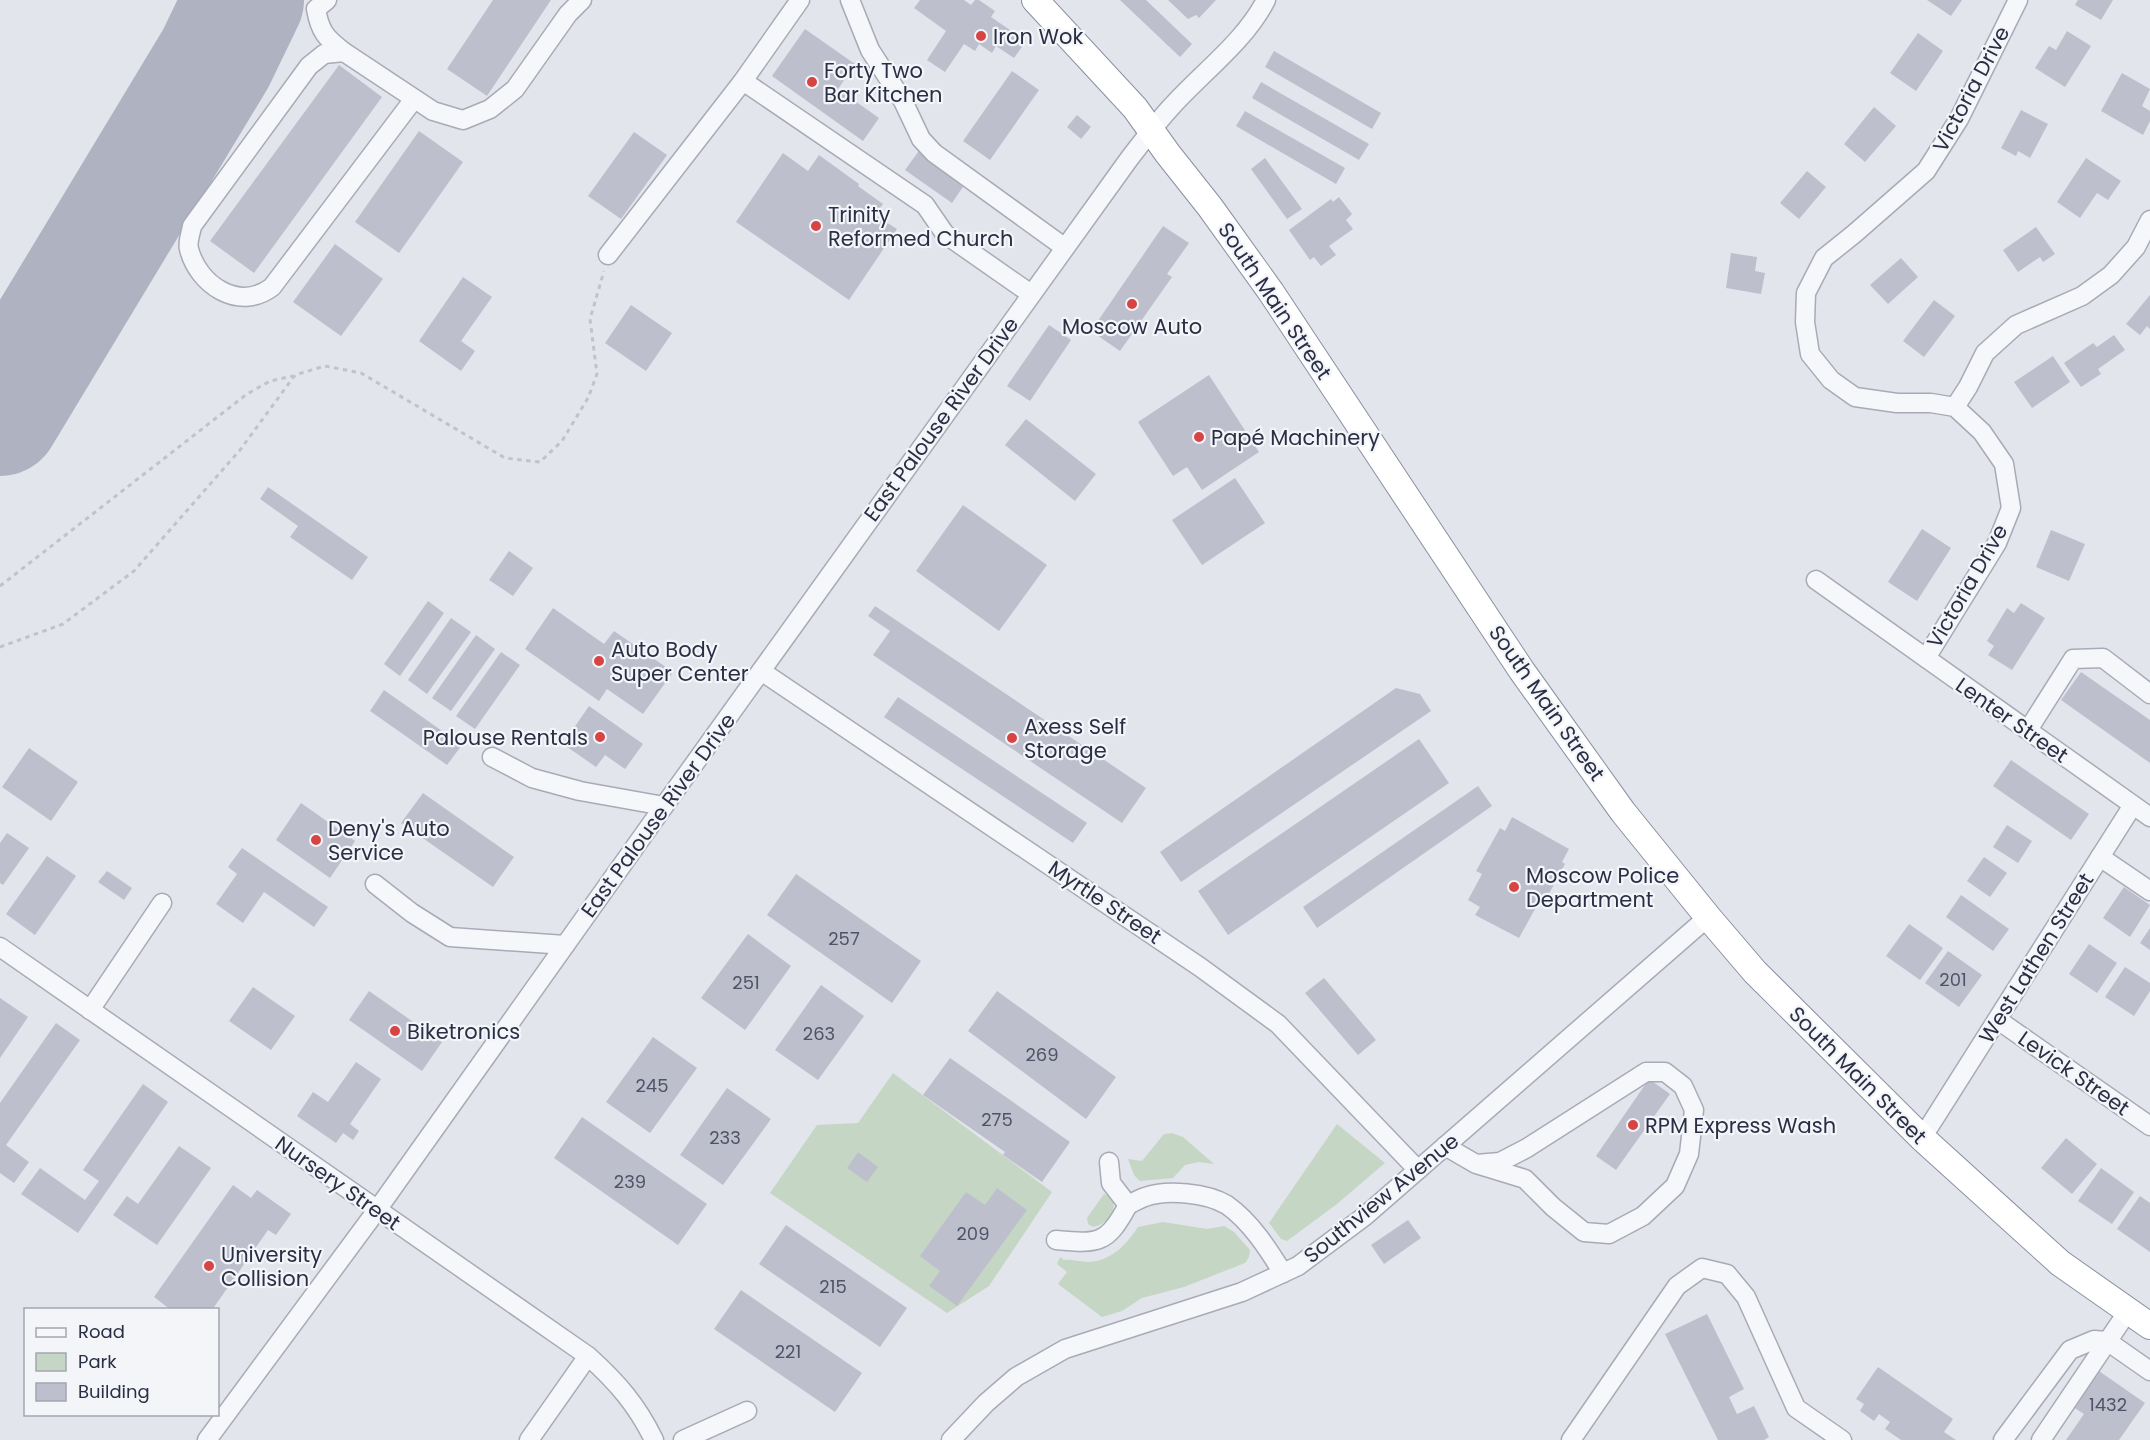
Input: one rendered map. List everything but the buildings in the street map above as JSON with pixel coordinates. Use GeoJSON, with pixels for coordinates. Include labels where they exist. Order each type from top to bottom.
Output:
{"type":"FeatureCollection","features":[{"type":"Feature","properties":{"kind":"highway","name":"South Main Street"},"geometry":{"type":"LineString","coordinates":[[1040,2],[1135,108],[1210,207],[1271,291],[1522,671],[1623,812],[1708,917],[1763,980],[1922,1138],[2060,1263],[2150,1326]]}},
{"type":"Feature","properties":{"kind":"street"},"geometry":{"type":"LineString","coordinates":[[327,0],[316,9],[319,25],[327,38],[344,52],[433,111],[463,120],[490,109],[515,89],[568,14],[582,0]]}},
{"type":"Feature","properties":{"kind":"street"},"geometry":{"type":"LineString","coordinates":[[608,255],[743,81],[800,0]]}},
{"type":"Feature","properties":{"kind":"street"},"geometry":{"type":"LineString","coordinates":[[850,0],[855,18],[870,50],[903,101],[921,139],[934,153],[1064,247]]}},
{"type":"Feature","properties":{"kind":"street","name":"East Palouse River Drive"},"geometry":{"type":"LineString","coordinates":[[207,1440],[377,1210],[1064,247],[1151,130],[1173,104],[1242,35],[1266,0]]}},
{"type":"Feature","properties":{"kind":"street","name":"Victoria Drive"},"geometry":{"type":"LineString","coordinates":[[1926,658],[1997,543],[2011,508],[2004,464],[1982,432],[1955,407],[1855,397],[1832,380],[1810,354],[1805,322],[1806,293],[1824,258],[1926,171],[1959,120],[2018,0]]}},
{"type":"Feature","properties":{"kind":"street"},"geometry":{"type":"LineString","coordinates":[[344,52],[324,54],[309,66],[192,226],[188,247],[197,268],[210,283],[226,293],[242,298],[263,294],[272,287],[414,99]]}},
{"type":"Feature","properties":{"kind":"street"},"geometry":{"type":"LineString","coordinates":[[743,81],[925,205],[945,234],[1030,294]]}},
{"type":"Feature","properties":{"kind":"street"},"geometry":{"type":"LineString","coordinates":[[1955,407],[1985,353],[2016,325],[2082,296],[2111,275],[2136,247],[2150,220]]}},
{"type":"Feature","properties":{"kind":"street","name":"Lenter Street"},"geometry":{"type":"LineString","coordinates":[[1816,580],[2150,817]]}},
{"type":"Feature","properties":{"kind":"street"},"geometry":{"type":"LineString","coordinates":[[2028,730],[2073,659],[2103,658],[2150,694]]}},
{"type":"Feature","properties":{"kind":"street","name":"Myrtle Street"},"geometry":{"type":"LineString","coordinates":[[762,670],[1200,967],[1278,1024],[1418,1170]]}},
{"type":"Feature","properties":{"kind":"street"},"geometry":{"type":"LineString","coordinates":[[492,758],[542,780],[580,791],[664,806]]}},
{"type":"Feature","properties":{"kind":"street","name":"West Lathen Street"},"geometry":{"type":"LineString","coordinates":[[1922,1138],[2133,805]]}},
{"type":"Feature","properties":{"kind":"street"},"geometry":{"type":"LineString","coordinates":[[2100,857],[2150,891]]}},
{"type":"Feature","properties":{"kind":"street"},"geometry":{"type":"LineString","coordinates":[[375,884],[412,913],[450,937],[565,945]]}},
{"type":"Feature","properties":{"kind":"street"},"geometry":{"type":"LineString","coordinates":[[90,1010],[162,903]]}},
{"type":"Feature","properties":{"kind":"street","name":"Southview Avenue"},"geometry":{"type":"LineString","coordinates":[[951,1440],[986,1403],[1016,1377],[1065,1349],[1242,1292],[1298,1266],[1365,1216],[1708,917]]}},
{"type":"Feature","properties":{"kind":"street","name":"Nursery Street"},"geometry":{"type":"LineString","coordinates":[[0,947],[588,1356],[619,1385],[637,1408],[654,1440]]}},
{"type":"Feature","properties":{"kind":"street","name":"Levick Street"},"geometry":{"type":"LineString","coordinates":[[1998,1020],[2150,1126]]}},
{"type":"Feature","properties":{"kind":"street"},"geometry":{"type":"LineString","coordinates":[[1445,1146],[1476,1164],[1525,1179],[1553,1207],[1584,1232],[1609,1234],[1643,1216],[1675,1186],[1689,1154],[1694,1110],[1683,1086],[1665,1072],[1646,1072],[1527,1148],[1500,1162],[1476,1164]]}},
{"type":"Feature","properties":{"kind":"street"},"geometry":{"type":"LineString","coordinates":[[1109,1162],[1110,1183],[1128,1205]]}},
{"type":"Feature","properties":{"kind":"street"},"geometry":{"type":"LineString","coordinates":[[1056,1240],[1097,1241],[1116,1228],[1128,1205],[1147,1196],[1178,1193],[1202,1195],[1226,1205],[1242,1219],[1267,1247],[1283,1273]]}},
{"type":"Feature","properties":{"kind":"street"},"geometry":{"type":"LineString","coordinates":[[1571,1440],[1677,1286],[1702,1268],[1727,1274],[1746,1297],[1796,1408],[1842,1440]]}},
{"type":"Feature","properties":{"kind":"street"},"geometry":{"type":"LineString","coordinates":[[2041,1440],[2128,1311]]}},
{"type":"Feature","properties":{"kind":"street"},"geometry":{"type":"LineString","coordinates":[[2003,1440],[2070,1350],[2094,1341],[2107,1341],[2150,1371]]}},
{"type":"Feature","properties":{"kind":"street"},"geometry":{"type":"LineString","coordinates":[[529,1440],[588,1356]]}},
{"type":"Feature","properties":{"kind":"street"},"geometry":{"type":"LineString","coordinates":[[683,1440],[747,1411]]}},
{"type":"Feature","properties":{"kind":"path"},"geometry":{"type":"LineString","coordinates":[[0,586],[247,394],[270,381],[325,366],[361,373],[505,458],[540,462],[562,441],[588,398],[597,374],[590,319],[608,255]]}},
{"type":"Feature","properties":{"kind":"path"},"geometry":{"type":"LineString","coordinates":[[0,647],[63,624],[134,572],[240,450],[295,375]]}},
{"type":"Feature","properties":{"kind":"green space"},"geometry":{"type":"Polygon","coordinates":[[[893,1073],[1052,1192],[989,1286],[947,1313],[770,1193],[817,1125],[858,1123],[893,1073]]]}},
{"type":"Feature","properties":{"kind":"green space"},"geometry":{"type":"Polygon","coordinates":[[[1337,1124],[1385,1163],[1337,1204],[1287,1241],[1281,1239],[1269,1223],[1337,1124]]]}},
{"type":"Feature","properties":{"kind":"green space"},"geometry":{"type":"Polygon","coordinates":[[[1172,1133],[1183,1137],[1214,1164],[1199,1162],[1185,1165],[1173,1178],[1140,1181],[1134,1175],[1128,1159],[1142,1161],[1164,1134],[1172,1133]]]}},
{"type":"Feature","properties":{"kind":"green space"},"geometry":{"type":"Polygon","coordinates":[[[1104,1194],[1112,1197],[1114,1208],[1107,1220],[1093,1227],[1088,1224],[1087,1218],[1104,1194]]]}},
{"type":"Feature","properties":{"kind":"green space"},"geometry":{"type":"Polygon","coordinates":[[[1163,1222],[1207,1229],[1224,1226],[1234,1232],[1250,1250],[1249,1257],[1245,1263],[1184,1287],[1142,1298],[1122,1311],[1102,1317],[1058,1284],[1067,1272],[1057,1264],[1062,1257],[1063,1260],[1085,1262],[1104,1259],[1123,1246],[1138,1227],[1163,1222]]]}},
{"type":"Feature","properties":{"kind":"runway"},"geometry":{"type":"LineString","coordinates":[[0,416],[216,58],[244,0]]}},
{"type":"Feature","properties":{"kind":"place","name":"Iron Wok"},"geometry":{"type":"Point","coordinates":[981,36]}},
{"type":"Feature","properties":{"kind":"place","name":"Forty Two Bar Kitchen"},"geometry":{"type":"Point","coordinates":[812,82]}},
{"type":"Feature","properties":{"kind":"place","name":"Trinity Reformed Church"},"geometry":{"type":"Point","coordinates":[816,226]}},
{"type":"Feature","properties":{"kind":"place","name":"Moscow Auto"},"geometry":{"type":"Point","coordinates":[1132,304]}},
{"type":"Feature","properties":{"kind":"place","name":"Papé Machinery"},"geometry":{"type":"Point","coordinates":[1199,437]}},
{"type":"Feature","properties":{"kind":"place","name":"Auto Body Super Center"},"geometry":{"type":"Point","coordinates":[599,661]}},
{"type":"Feature","properties":{"kind":"place","name":"Palouse Rentals"},"geometry":{"type":"Point","coordinates":[600,737]}},
{"type":"Feature","properties":{"kind":"place","name":"Axess Self Storage"},"geometry":{"type":"Point","coordinates":[1012,738]}},
{"type":"Feature","properties":{"kind":"place","name":"Deny's Auto Service"},"geometry":{"type":"Point","coordinates":[316,840]}},
{"type":"Feature","properties":{"kind":"place","name":"Moscow Police Department"},"geometry":{"type":"Point","coordinates":[1514,887]}},
{"type":"Feature","properties":{"kind":"place","name":"Biketronics"},"geometry":{"type":"Point","coordinates":[395,1031]}},
{"type":"Feature","properties":{"kind":"place","name":"RPM Express Wash"},"geometry":{"type":"Point","coordinates":[1633,1125]}},
{"type":"Feature","properties":{"kind":"place","name":"University Collision"},"geometry":{"type":"Point","coordinates":[209,1266]}}]}
